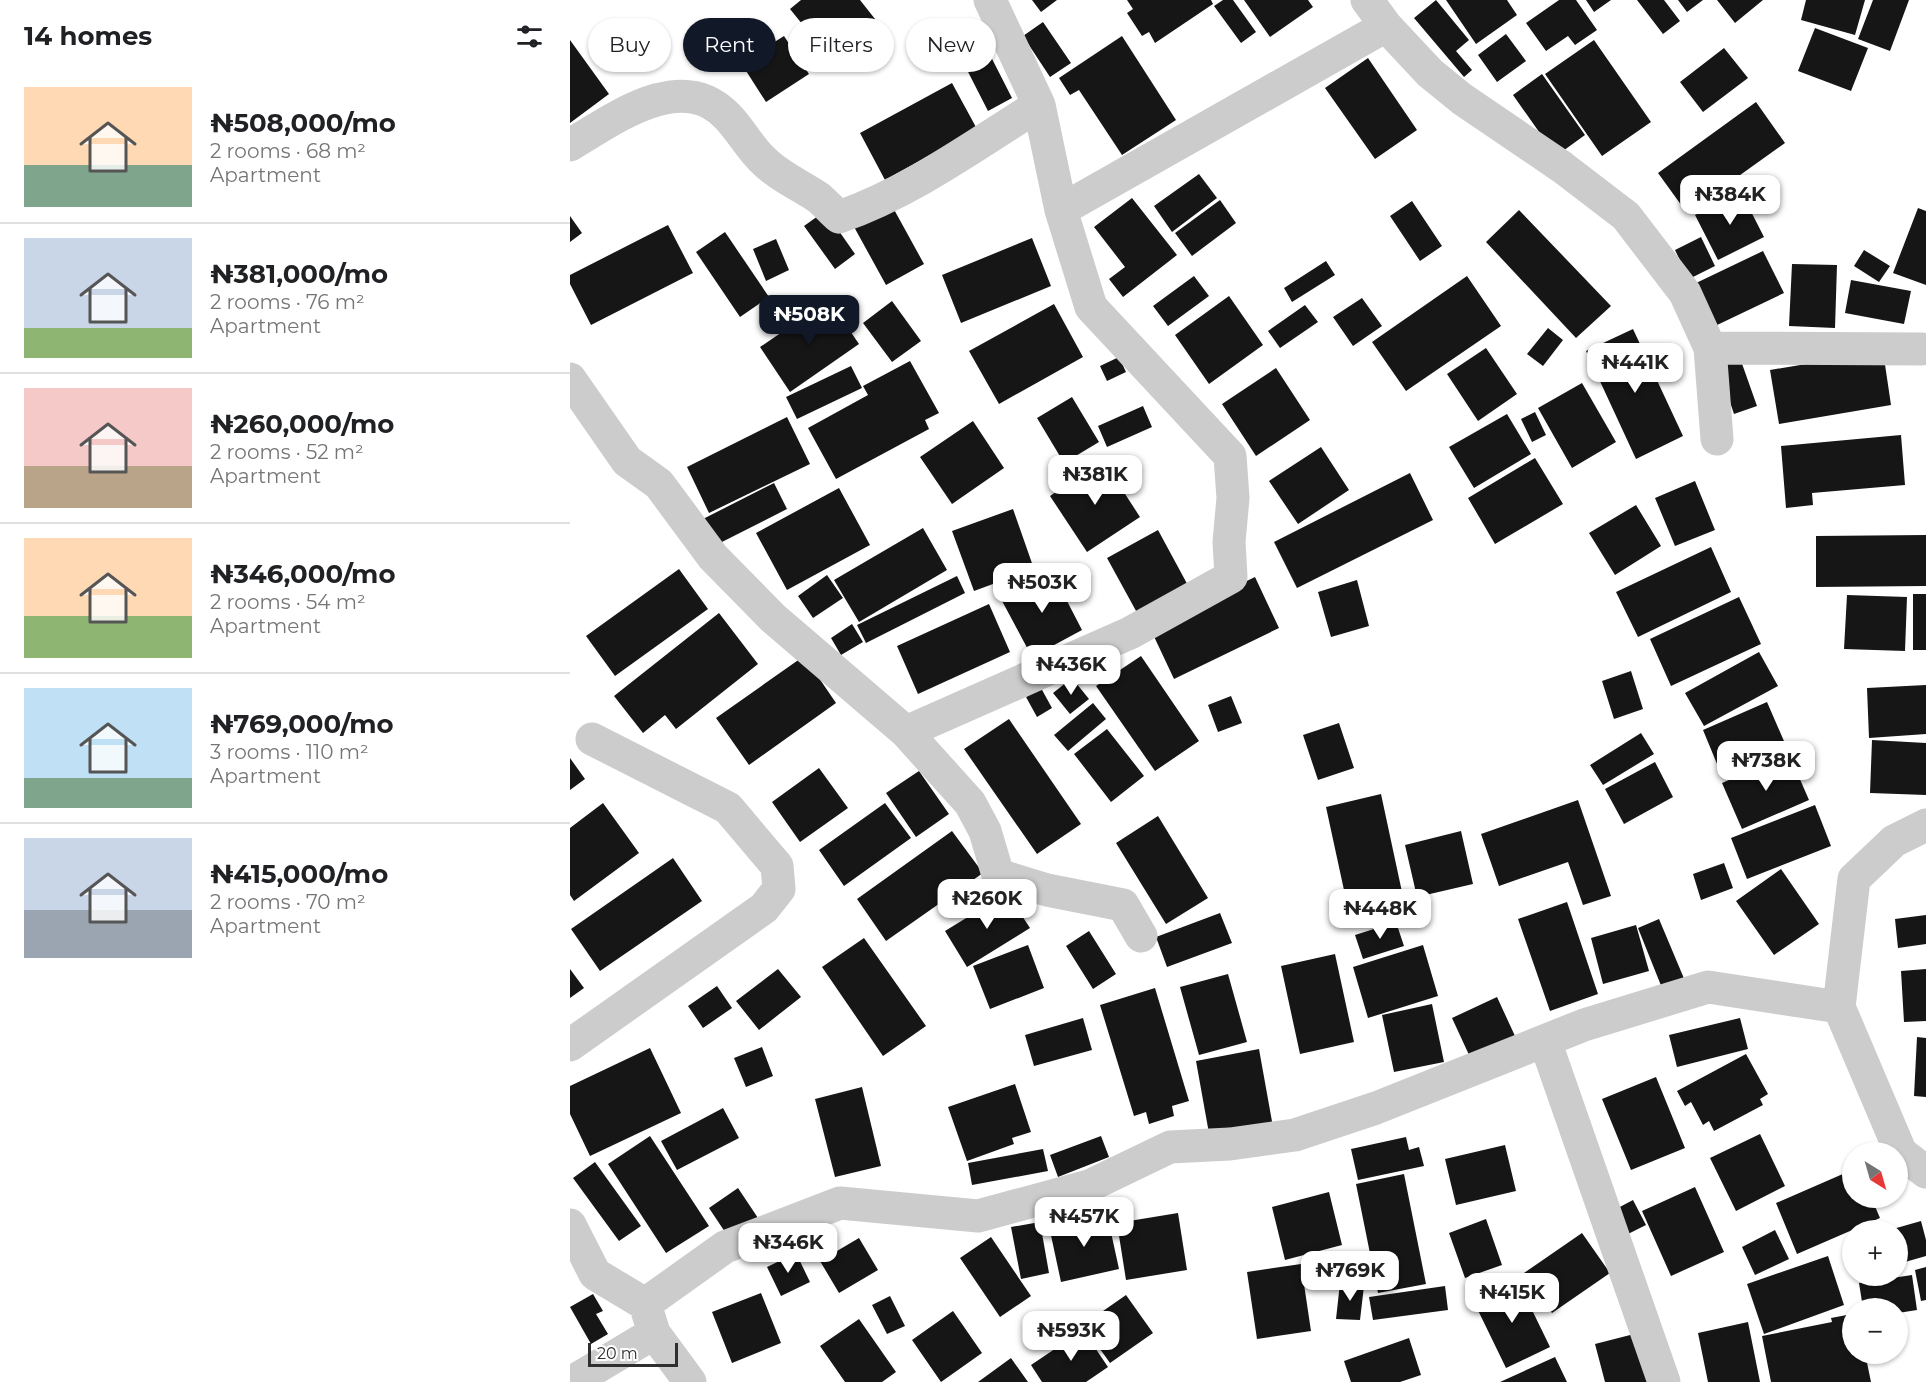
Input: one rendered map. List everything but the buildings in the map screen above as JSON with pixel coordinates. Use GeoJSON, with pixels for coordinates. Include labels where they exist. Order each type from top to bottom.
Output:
{"type":"FeatureCollection","features":[{"type":"Feature","properties":{"kind":"street"},"geometry":{"type":"LineString","coordinates":[[906,732],[1130,633],[1231,577],[1229,542],[1233,498],[1230,456],[1091,306],[1061,210],[1039,105],[990,0]]}},
{"type":"Feature","properties":{"kind":"street"},"geometry":{"type":"LineString","coordinates":[[1061,210],[1376,13],[1430,73],[1462,99],[1562,166],[1626,216],[1685,292],[1710,348],[1717,440]]}},
{"type":"Feature","properties":{"kind":"street"},"geometry":{"type":"LineString","coordinates":[[570,145],[621,115],[662,98],[683,95],[708,100],[727,115],[765,163],[820,199],[839,217],[872,206],[921,179],[1039,105]]}},
{"type":"Feature","properties":{"kind":"street"},"geometry":{"type":"LineString","coordinates":[[1710,348],[1922,349]]}},
{"type":"Feature","properties":{"kind":"street"},"geometry":{"type":"LineString","coordinates":[[570,379],[627,461],[659,484],[712,557],[773,618],[906,732],[970,803],[985,831],[998,875],[1047,890],[1123,905],[1141,936]]}},
{"type":"Feature","properties":{"kind":"street"},"geometry":{"type":"LineString","coordinates":[[570,1045],[764,908],[779,889],[777,866],[728,808],[592,739]]}},
{"type":"Feature","properties":{"kind":"street"},"geometry":{"type":"LineString","coordinates":[[1926,825],[1894,841],[1854,879],[1839,1007],[1901,1153],[1926,1172]]}},
{"type":"Feature","properties":{"kind":"street"},"geometry":{"type":"LineString","coordinates":[[572,1382],[649,1319],[725,1247],[840,1203],[978,1216],[1089,1186],[1170,1147],[1230,1144],[1295,1135],[1376,1108],[1584,1025],[1708,987],[1839,1007]]}},
{"type":"Feature","properties":{"kind":"street"},"geometry":{"type":"LineString","coordinates":[[1545,1041],[1664,1382]]}},
{"type":"Feature","properties":{"kind":"street"},"geometry":{"type":"LineString","coordinates":[[570,1225],[595,1274],[649,1319],[690,1382]]}}]}
